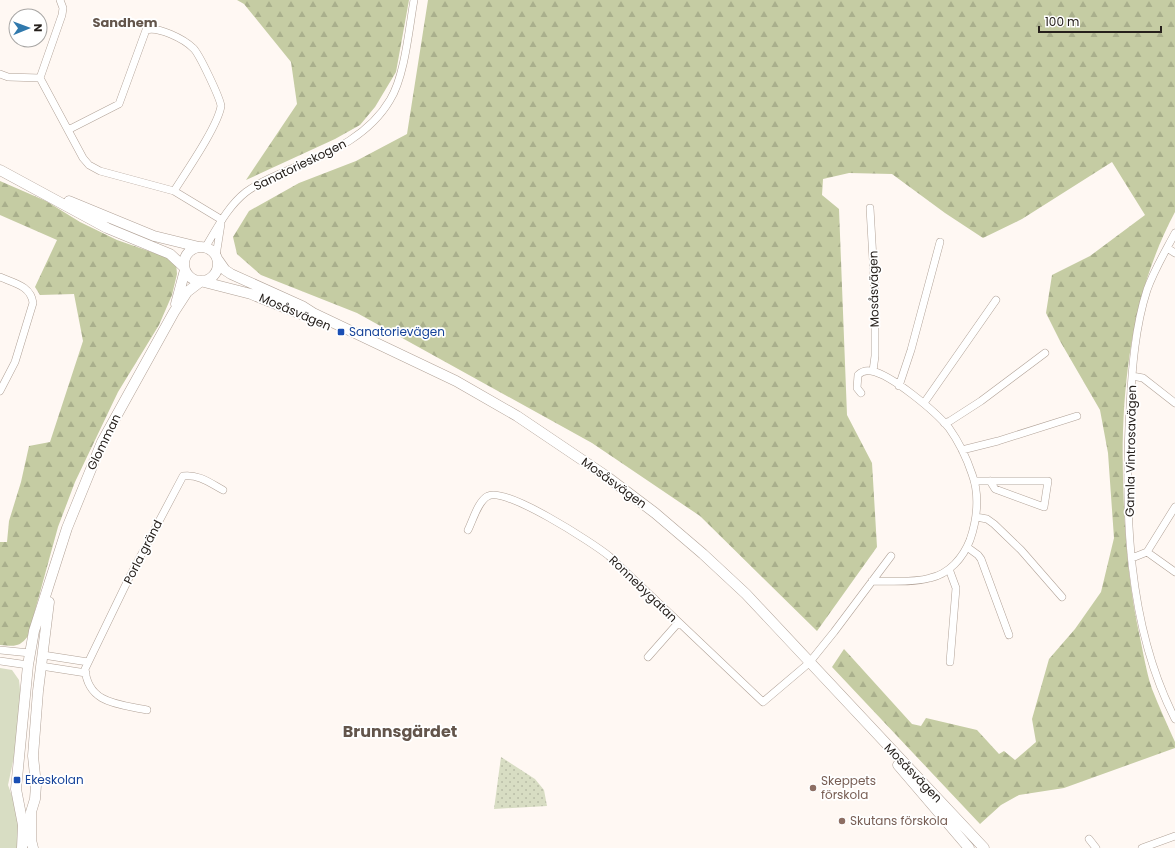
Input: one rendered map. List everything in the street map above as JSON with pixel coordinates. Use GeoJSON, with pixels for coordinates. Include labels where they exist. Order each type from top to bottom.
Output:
{"type":"FeatureCollection","features":[{"type":"Feature","properties":{"kind":"main road"},"geometry":{"type":"LineString","coordinates":[[0,170],[107,228],[170,254],[190,278],[202,282],[214,276],[218,268],[217,258],[202,247],[154,236],[20,180]]}},
{"type":"Feature","properties":{"kind":"main road"},"geometry":{"type":"LineString","coordinates":[[184,269],[187,254],[202,247]]}},
{"type":"Feature","properties":{"kind":"main road","name":"Mosåsvägen"},"geometry":{"type":"LineString","coordinates":[[217,258],[225,270],[276,299]]}},
{"type":"Feature","properties":{"kind":"main road","name":"Glomman"},"geometry":{"type":"LineString","coordinates":[[174,312],[184,269]]}},
{"type":"Feature","properties":{"kind":"main road","name":"Glomman"},"geometry":{"type":"LineString","coordinates":[[22,848],[23,825],[16,789],[28,665],[34,631],[66,528],[102,442],[162,332],[187,292],[202,282]]}},
{"type":"Feature","properties":{"kind":"main road","name":"Mosåsvägen"},"geometry":{"type":"LineString","coordinates":[[202,282],[235,288],[276,299],[456,381],[517,416],[606,476],[655,513],[703,554],[746,594],[808,663],[984,848]]}},
{"type":"Feature","properties":{"kind":"main road","name":"Glomman"},"geometry":{"type":"LineString","coordinates":[[33,848],[31,840],[31,812],[35,799],[36,785],[33,756],[51,580]]}},
{"type":"Feature","properties":{"kind":"main road"},"geometry":{"type":"LineString","coordinates":[[30,654],[43,655]]}},
{"type":"Feature","properties":{"kind":"main road"},"geometry":{"type":"LineString","coordinates":[[28,665],[41,666]]}},
{"type":"Feature","properties":{"kind":"main road","name":"Mosåsvägen"},"geometry":{"type":"LineString","coordinates":[[874,733],[910,781],[969,848]]}},
{"type":"Feature","properties":{"kind":"street"},"geometry":{"type":"LineString","coordinates":[[60,0],[63,8],[62,15],[40,78],[83,158],[89,165],[100,171],[174,192],[222,220]]}},
{"type":"Feature","properties":{"kind":"street","name":"Sanatorieskogen"},"geometry":{"type":"LineString","coordinates":[[222,220],[234,202],[247,191],[267,178],[324,155],[350,141],[374,120],[390,100],[397,83],[414,0]]}},
{"type":"Feature","properties":{"kind":"street"},"geometry":{"type":"LineString","coordinates":[[68,130],[119,104],[146,30],[152,28],[162,30],[194,48],[221,106],[220,112],[207,136],[174,192]]}},
{"type":"Feature","properties":{"kind":"street"},"geometry":{"type":"LineString","coordinates":[[0,74],[14,77],[40,78]]}},
{"type":"Feature","properties":{"kind":"street","name":"Mosåsvägen"},"geometry":{"type":"LineString","coordinates":[[870,208],[875,294],[875,356],[873,371]]}},
{"type":"Feature","properties":{"kind":"street"},"geometry":{"type":"LineString","coordinates":[[202,247],[222,220]]}},
{"type":"Feature","properties":{"kind":"street"},"geometry":{"type":"LineString","coordinates":[[217,258],[222,220]]}},
{"type":"Feature","properties":{"kind":"street","name":"Gamla Vintrosavägen"},"geometry":{"type":"LineString","coordinates":[[1175,233],[1147,290],[1137,335],[1132,376],[1128,476],[1132,558],[1145,636],[1164,695],[1175,719]]}},
{"type":"Feature","properties":{"kind":"street"},"geometry":{"type":"LineString","coordinates":[[899,386],[911,350],[940,242]]}},
{"type":"Feature","properties":{"kind":"street"},"geometry":{"type":"LineString","coordinates":[[1167,248],[1175,253]]}},
{"type":"Feature","properties":{"kind":"street"},"geometry":{"type":"LineString","coordinates":[[0,277],[29,290],[33,303],[15,362],[0,391]]}},
{"type":"Feature","properties":{"kind":"street"},"geometry":{"type":"LineString","coordinates":[[924,403],[996,300]]}},
{"type":"Feature","properties":{"kind":"street"},"geometry":{"type":"LineString","coordinates":[[944,423],[950,421],[982,401],[1045,352]]}},
{"type":"Feature","properties":{"kind":"street"},"geometry":{"type":"LineString","coordinates":[[861,393],[857,388],[858,376],[864,371],[873,371],[924,403],[944,423],[962,450],[974,481],[976,517],[963,555],[949,569],[929,579],[872,581]]}},
{"type":"Feature","properties":{"kind":"street"},"geometry":{"type":"LineString","coordinates":[[1132,376],[1143,378],[1175,403]]}},
{"type":"Feature","properties":{"kind":"street"},"geometry":{"type":"LineString","coordinates":[[962,450],[998,441],[1077,416]]}},
{"type":"Feature","properties":{"kind":"street","name":"Porla gränd"},"geometry":{"type":"LineString","coordinates":[[86,668],[129,578],[183,476],[202,478],[223,490]]}},
{"type":"Feature","properties":{"kind":"street"},"geometry":{"type":"LineString","coordinates":[[974,481],[990,481],[1048,481],[1044,507],[995,489],[990,481]]}},
{"type":"Feature","properties":{"kind":"street","name":"Ronnebygatan"},"geometry":{"type":"LineString","coordinates":[[468,530],[481,502],[487,496],[495,494],[504,496],[548,517],[592,543],[609,556],[763,702],[808,663]]}},
{"type":"Feature","properties":{"kind":"street"},"geometry":{"type":"LineString","coordinates":[[1132,558],[1147,552],[1175,507]]}},
{"type":"Feature","properties":{"kind":"street"},"geometry":{"type":"LineString","coordinates":[[976,517],[986,519],[994,524],[1021,550],[1062,597]]}},
{"type":"Feature","properties":{"kind":"street"},"geometry":{"type":"LineString","coordinates":[[967,547],[981,559],[1009,635]]}},
{"type":"Feature","properties":{"kind":"street"},"geometry":{"type":"LineString","coordinates":[[1147,552],[1175,572]]}},
{"type":"Feature","properties":{"kind":"street"},"geometry":{"type":"LineString","coordinates":[[808,663],[834,632],[891,556]]}},
{"type":"Feature","properties":{"kind":"street"},"geometry":{"type":"LineString","coordinates":[[949,569],[956,588],[950,662]]}},
{"type":"Feature","properties":{"kind":"street"},"geometry":{"type":"LineString","coordinates":[[648,657],[678,623]]}},
{"type":"Feature","properties":{"kind":"street"},"geometry":{"type":"LineString","coordinates":[[0,650],[30,654]]}},
{"type":"Feature","properties":{"kind":"street"},"geometry":{"type":"LineString","coordinates":[[43,655],[86,668]]}},
{"type":"Feature","properties":{"kind":"street"},"geometry":{"type":"LineString","coordinates":[[0,661],[28,665]]}},
{"type":"Feature","properties":{"kind":"street"},"geometry":{"type":"LineString","coordinates":[[41,666],[86,668]]}},
{"type":"Feature","properties":{"kind":"street"},"geometry":{"type":"LineString","coordinates":[[86,668],[86,679],[93,691],[104,700],[147,710]]}},
{"type":"Feature","properties":{"kind":"street"},"geometry":{"type":"LineString","coordinates":[[1142,848],[1175,836]]}},
{"type":"Feature","properties":{"kind":"street"},"geometry":{"type":"LineString","coordinates":[[1089,839],[1096,848]]}},
{"type":"Feature","properties":{"kind":"green space"},"geometry":{"type":"Polygon","coordinates":[[[237,0],[409,0],[396,72],[375,107],[360,125],[335,139],[246,180],[297,104],[291,62],[244,4],[237,0]]]}},
{"type":"Feature","properties":{"kind":"green space"},"geometry":{"type":"Polygon","coordinates":[[[428,0],[1175,0],[1175,212],[1159,246],[1146,282],[1136,318],[1125,393],[1123,469],[1127,554],[1136,617],[1152,689],[1175,742],[1175,748],[1064,788],[1019,795],[1001,805],[980,824],[832,667],[844,649],[912,724],[921,726],[926,718],[977,730],[999,754],[1004,751],[1015,760],[1036,742],[1032,719],[1049,659],[1075,629],[1101,592],[1114,538],[1108,453],[1100,410],[1060,341],[1046,313],[1052,275],[1090,256],[1145,215],[1112,162],[1022,219],[983,238],[945,213],[892,174],[849,173],[823,179],[822,195],[839,209],[847,415],[872,463],[877,547],[817,631],[700,516],[592,443],[357,313],[261,275],[237,254],[233,237],[249,211],[299,183],[356,161],[407,134],[428,0]]]}},
{"type":"Feature","properties":{"kind":"green space"},"geometry":{"type":"Polygon","coordinates":[[[0,181],[46,201],[80,222],[117,240],[163,256],[176,263],[177,274],[172,295],[159,325],[118,392],[75,482],[58,527],[28,636],[22,643],[13,646],[0,645],[0,542],[7,542],[9,521],[21,482],[29,446],[50,442],[83,341],[74,294],[40,295],[35,287],[57,240],[0,215],[0,181]]]}},
{"type":"Feature","properties":{"kind":"green space"},"geometry":{"type":"Polygon","coordinates":[[[0,668],[12,670],[19,680],[21,699],[14,757],[8,785],[20,818],[19,848],[0,848],[0,668]]]}},
{"type":"Feature","properties":{"kind":"green space"},"geometry":{"type":"Polygon","coordinates":[[[501,757],[535,779],[544,790],[547,806],[494,809],[501,757]]]}},
{"type":"Feature","properties":{"kind":"place","name":"Sanatorievägen"},"geometry":{"type":"Point","coordinates":[341,332]}},
{"type":"Feature","properties":{"kind":"place","name":"Ekeskolan"},"geometry":{"type":"Point","coordinates":[17,780]}},
{"type":"Feature","properties":{"kind":"place","name":"Skeppets förskola"},"geometry":{"type":"Point","coordinates":[813,788]}},
{"type":"Feature","properties":{"kind":"place","name":"Skutans förskola"},"geometry":{"type":"Point","coordinates":[842,821]}},
{"type":"Feature","properties":{"kind":"district","name":"Sandhem"},"geometry":{"type":"Point","coordinates":[125,22]}},
{"type":"Feature","properties":{"kind":"district","name":"Brunnsgärdet"},"geometry":{"type":"Point","coordinates":[400,731]}}]}
